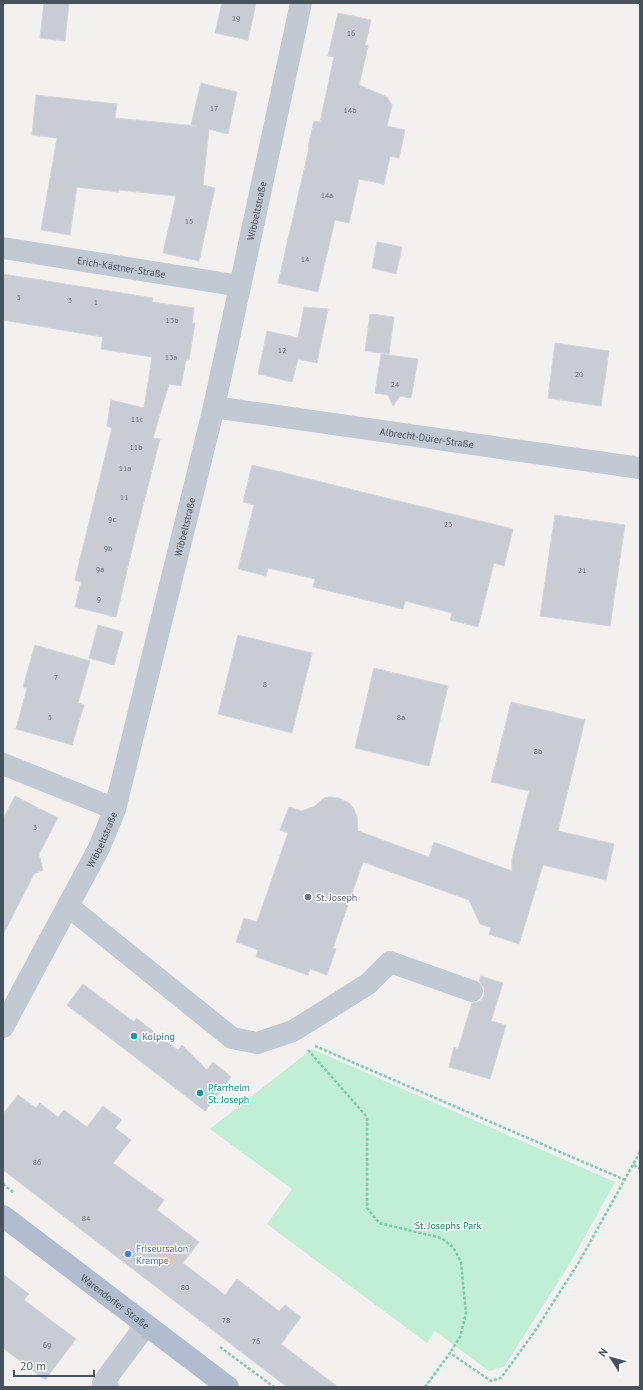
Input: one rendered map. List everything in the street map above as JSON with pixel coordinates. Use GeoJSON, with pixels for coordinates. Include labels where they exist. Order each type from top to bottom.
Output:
{"type":"FeatureCollection","features":[{"type":"Feature","properties":{"kind":"main road","name":"Warendorfer Straße"},"geometry":{"type":"LineString","coordinates":[[3,1216],[146,1325],[221,1385]]}},
{"type":"Feature","properties":{"kind":"street","name":"Wibbeltstraße"},"geometry":{"type":"LineString","coordinates":[[3,1027],[99,848],[115,810],[214,407],[301,3]]}},
{"type":"Feature","properties":{"kind":"street","name":"Erich-Kästner-Straße"},"geometry":{"type":"LineString","coordinates":[[3,248],[240,286]]}},
{"type":"Feature","properties":{"kind":"street","name":"Albrecht-Dürer-Straße"},"geometry":{"type":"LineString","coordinates":[[214,407],[640,468]]}},
{"type":"Feature","properties":{"kind":"street"},"geometry":{"type":"LineString","coordinates":[[3,764],[115,810]]}},
{"type":"Feature","properties":{"kind":"street"},"geometry":{"type":"LineString","coordinates":[[68,906],[232,1038],[257,1043],[293,1031],[368,984],[390,962],[472,991]]}},
{"type":"Feature","properties":{"kind":"street"},"geometry":{"type":"LineString","coordinates":[[108,1387],[103,1383],[146,1325]]}},
{"type":"Feature","properties":{"kind":"path"},"geometry":{"type":"LineString","coordinates":[[293,1031],[315,1046],[625,1180]]}},
{"type":"Feature","properties":{"kind":"path"},"geometry":{"type":"LineString","coordinates":[[293,1031],[366,1117],[367,1208],[379,1223],[441,1238],[453,1247],[461,1262],[466,1314],[460,1337],[425,1387]]}},
{"type":"Feature","properties":{"kind":"path"},"geometry":{"type":"LineString","coordinates":[[450,1353],[491,1380],[501,1378],[535,1331],[579,1262],[640,1152]]}},
{"type":"Feature","properties":{"kind":"path"},"geometry":{"type":"LineString","coordinates":[[634,1165],[640,1169]]}},
{"type":"Feature","properties":{"kind":"green space","name":"St. Josephs Park"},"geometry":{"type":"Polygon","coordinates":[[[312,1049],[615,1182],[570,1263],[504,1367],[489,1371],[435,1331],[427,1343],[267,1224],[292,1189],[210,1129],[312,1049]]]}},
{"type":"Feature","properties":{"kind":"building"},"geometry":{"type":"Polygon","coordinates":[[[44,3],[69,3],[65,41],[40,38],[44,3]]]}},
{"type":"Feature","properties":{"kind":"building"},"geometry":{"type":"Polygon","coordinates":[[[222,3],[256,3],[248,40],[215,33],[222,3]]]}},
{"type":"Feature","properties":{"kind":"building"},"geometry":{"type":"Polygon","coordinates":[[[338,13],[371,20],[365,45],[368,46],[359,85],[387,97],[392,105],[387,126],[405,130],[399,158],[390,156],[384,184],[359,179],[349,223],[335,220],[318,292],[278,283],[314,121],[320,122],[334,57],[328,56],[338,13]]]}},
{"type":"Feature","properties":{"kind":"building"},"geometry":{"type":"Polygon","coordinates":[[[201,83],[237,92],[228,134],[209,129],[203,185],[215,188],[199,261],[163,253],[176,196],[77,187],[70,235],[41,230],[57,138],[32,135],[36,95],[117,104],[115,118],[197,126],[191,125],[201,83]]]}},
{"type":"Feature","properties":{"kind":"building"},"geometry":{"type":"Polygon","coordinates":[[[377,242],[402,247],[396,274],[372,268],[377,242]]]}},
{"type":"Feature","properties":{"kind":"building"},"geometry":{"type":"Polygon","coordinates":[[[3,274],[153,298],[152,302],[194,308],[192,323],[195,323],[189,360],[186,360],[181,386],[169,384],[153,438],[160,439],[116,617],[75,607],[81,582],[75,580],[112,428],[107,426],[111,400],[144,408],[152,357],[101,349],[103,337],[3,320],[3,274]]]}},
{"type":"Feature","properties":{"kind":"building"},"geometry":{"type":"Polygon","coordinates":[[[304,307],[328,309],[317,363],[298,359],[292,382],[258,374],[267,331],[298,338],[304,307]]]}},
{"type":"Feature","properties":{"kind":"building"},"geometry":{"type":"Polygon","coordinates":[[[370,314],[394,317],[389,354],[365,351],[370,314]]]}},
{"type":"Feature","properties":{"kind":"building"},"geometry":{"type":"Polygon","coordinates":[[[555,343],[609,351],[601,406],[548,398],[555,343]]]}},
{"type":"Feature","properties":{"kind":"building"},"geometry":{"type":"Polygon","coordinates":[[[381,354],[418,359],[411,398],[400,396],[393,406],[388,395],[375,393],[381,354]]]}},
{"type":"Feature","properties":{"kind":"building"},"geometry":{"type":"Polygon","coordinates":[[[252,465],[513,529],[504,566],[494,563],[478,627],[450,620],[452,613],[405,601],[403,609],[313,587],[315,579],[268,568],[266,576],[238,569],[254,505],[243,502],[252,465]]]}},
{"type":"Feature","properties":{"kind":"building"},"geometry":{"type":"Polygon","coordinates":[[[555,515],[625,525],[610,626],[540,616],[555,515]]]}},
{"type":"Feature","properties":{"kind":"building"},"geometry":{"type":"Polygon","coordinates":[[[98,625],[123,632],[114,665],[89,658],[98,625]]]}},
{"type":"Feature","properties":{"kind":"building"},"geometry":{"type":"Polygon","coordinates":[[[238,635],[312,653],[292,733],[218,714],[238,635]]]}},
{"type":"Feature","properties":{"kind":"building"},"geometry":{"type":"Polygon","coordinates":[[[35,645],[90,661],[78,703],[84,705],[72,745],[16,729],[27,688],[23,687],[35,645]]]}},
{"type":"Feature","properties":{"kind":"building"},"geometry":{"type":"Polygon","coordinates":[[[374,668],[448,686],[429,766],[355,748],[374,668]]]}},
{"type":"Feature","properties":{"kind":"building"},"geometry":{"type":"Polygon","coordinates":[[[511,702],[585,720],[558,831],[614,844],[606,880],[543,865],[519,944],[489,934],[491,928],[480,924],[469,900],[363,862],[333,948],[336,949],[327,975],[310,969],[308,975],[256,957],[258,950],[236,942],[244,918],[257,922],[288,833],[280,830],[289,807],[302,811],[315,806],[324,798],[339,798],[349,803],[354,809],[357,817],[358,831],[429,857],[434,842],[512,871],[512,859],[529,791],[491,782],[511,702]]]}},
{"type":"Feature","properties":{"kind":"building"},"geometry":{"type":"Polygon","coordinates":[[[15,796],[58,818],[39,854],[43,870],[34,874],[3,935],[3,819],[15,796]]]}},
{"type":"Feature","properties":{"kind":"building"},"geometry":{"type":"Polygon","coordinates":[[[481,976],[503,983],[491,1021],[506,1025],[490,1079],[449,1067],[454,1047],[458,1049],[472,1003],[480,1001],[484,996],[484,988],[479,981],[481,976]]]}},
{"type":"Feature","properties":{"kind":"building"},"geometry":{"type":"Polygon","coordinates":[[[83,984],[134,1022],[136,1018],[178,1050],[182,1045],[207,1070],[213,1062],[231,1077],[205,1111],[67,1005],[83,984]]]}},
{"type":"Feature","properties":{"kind":"building"},"geometry":{"type":"Polygon","coordinates":[[[18,1095],[36,1108],[40,1103],[58,1117],[64,1110],[87,1127],[103,1106],[122,1120],[115,1128],[131,1140],[113,1163],[164,1200],[157,1210],[199,1242],[183,1263],[225,1295],[237,1279],[279,1311],[285,1305],[301,1317],[281,1344],[338,1387],[287,1387],[3,1170],[3,1114],[18,1095]]]}},
{"type":"Feature","properties":{"kind":"building"},"geometry":{"type":"Polygon","coordinates":[[[3,1274],[29,1294],[24,1300],[76,1339],[45,1380],[3,1348],[3,1274]]]}},
{"type":"Feature","properties":{"kind":"place","name":"St. Joseph"},"geometry":{"type":"Point","coordinates":[308,897]}},
{"type":"Feature","properties":{"kind":"place","name":"Kolping"},"geometry":{"type":"Point","coordinates":[134,1036]}},
{"type":"Feature","properties":{"kind":"place","name":"Pfarrheim St. Joseph"},"geometry":{"type":"Point","coordinates":[200,1093]}},
{"type":"Feature","properties":{"kind":"place","name":"Friseursalon Krampe"},"geometry":{"type":"Point","coordinates":[128,1254]}}]}
